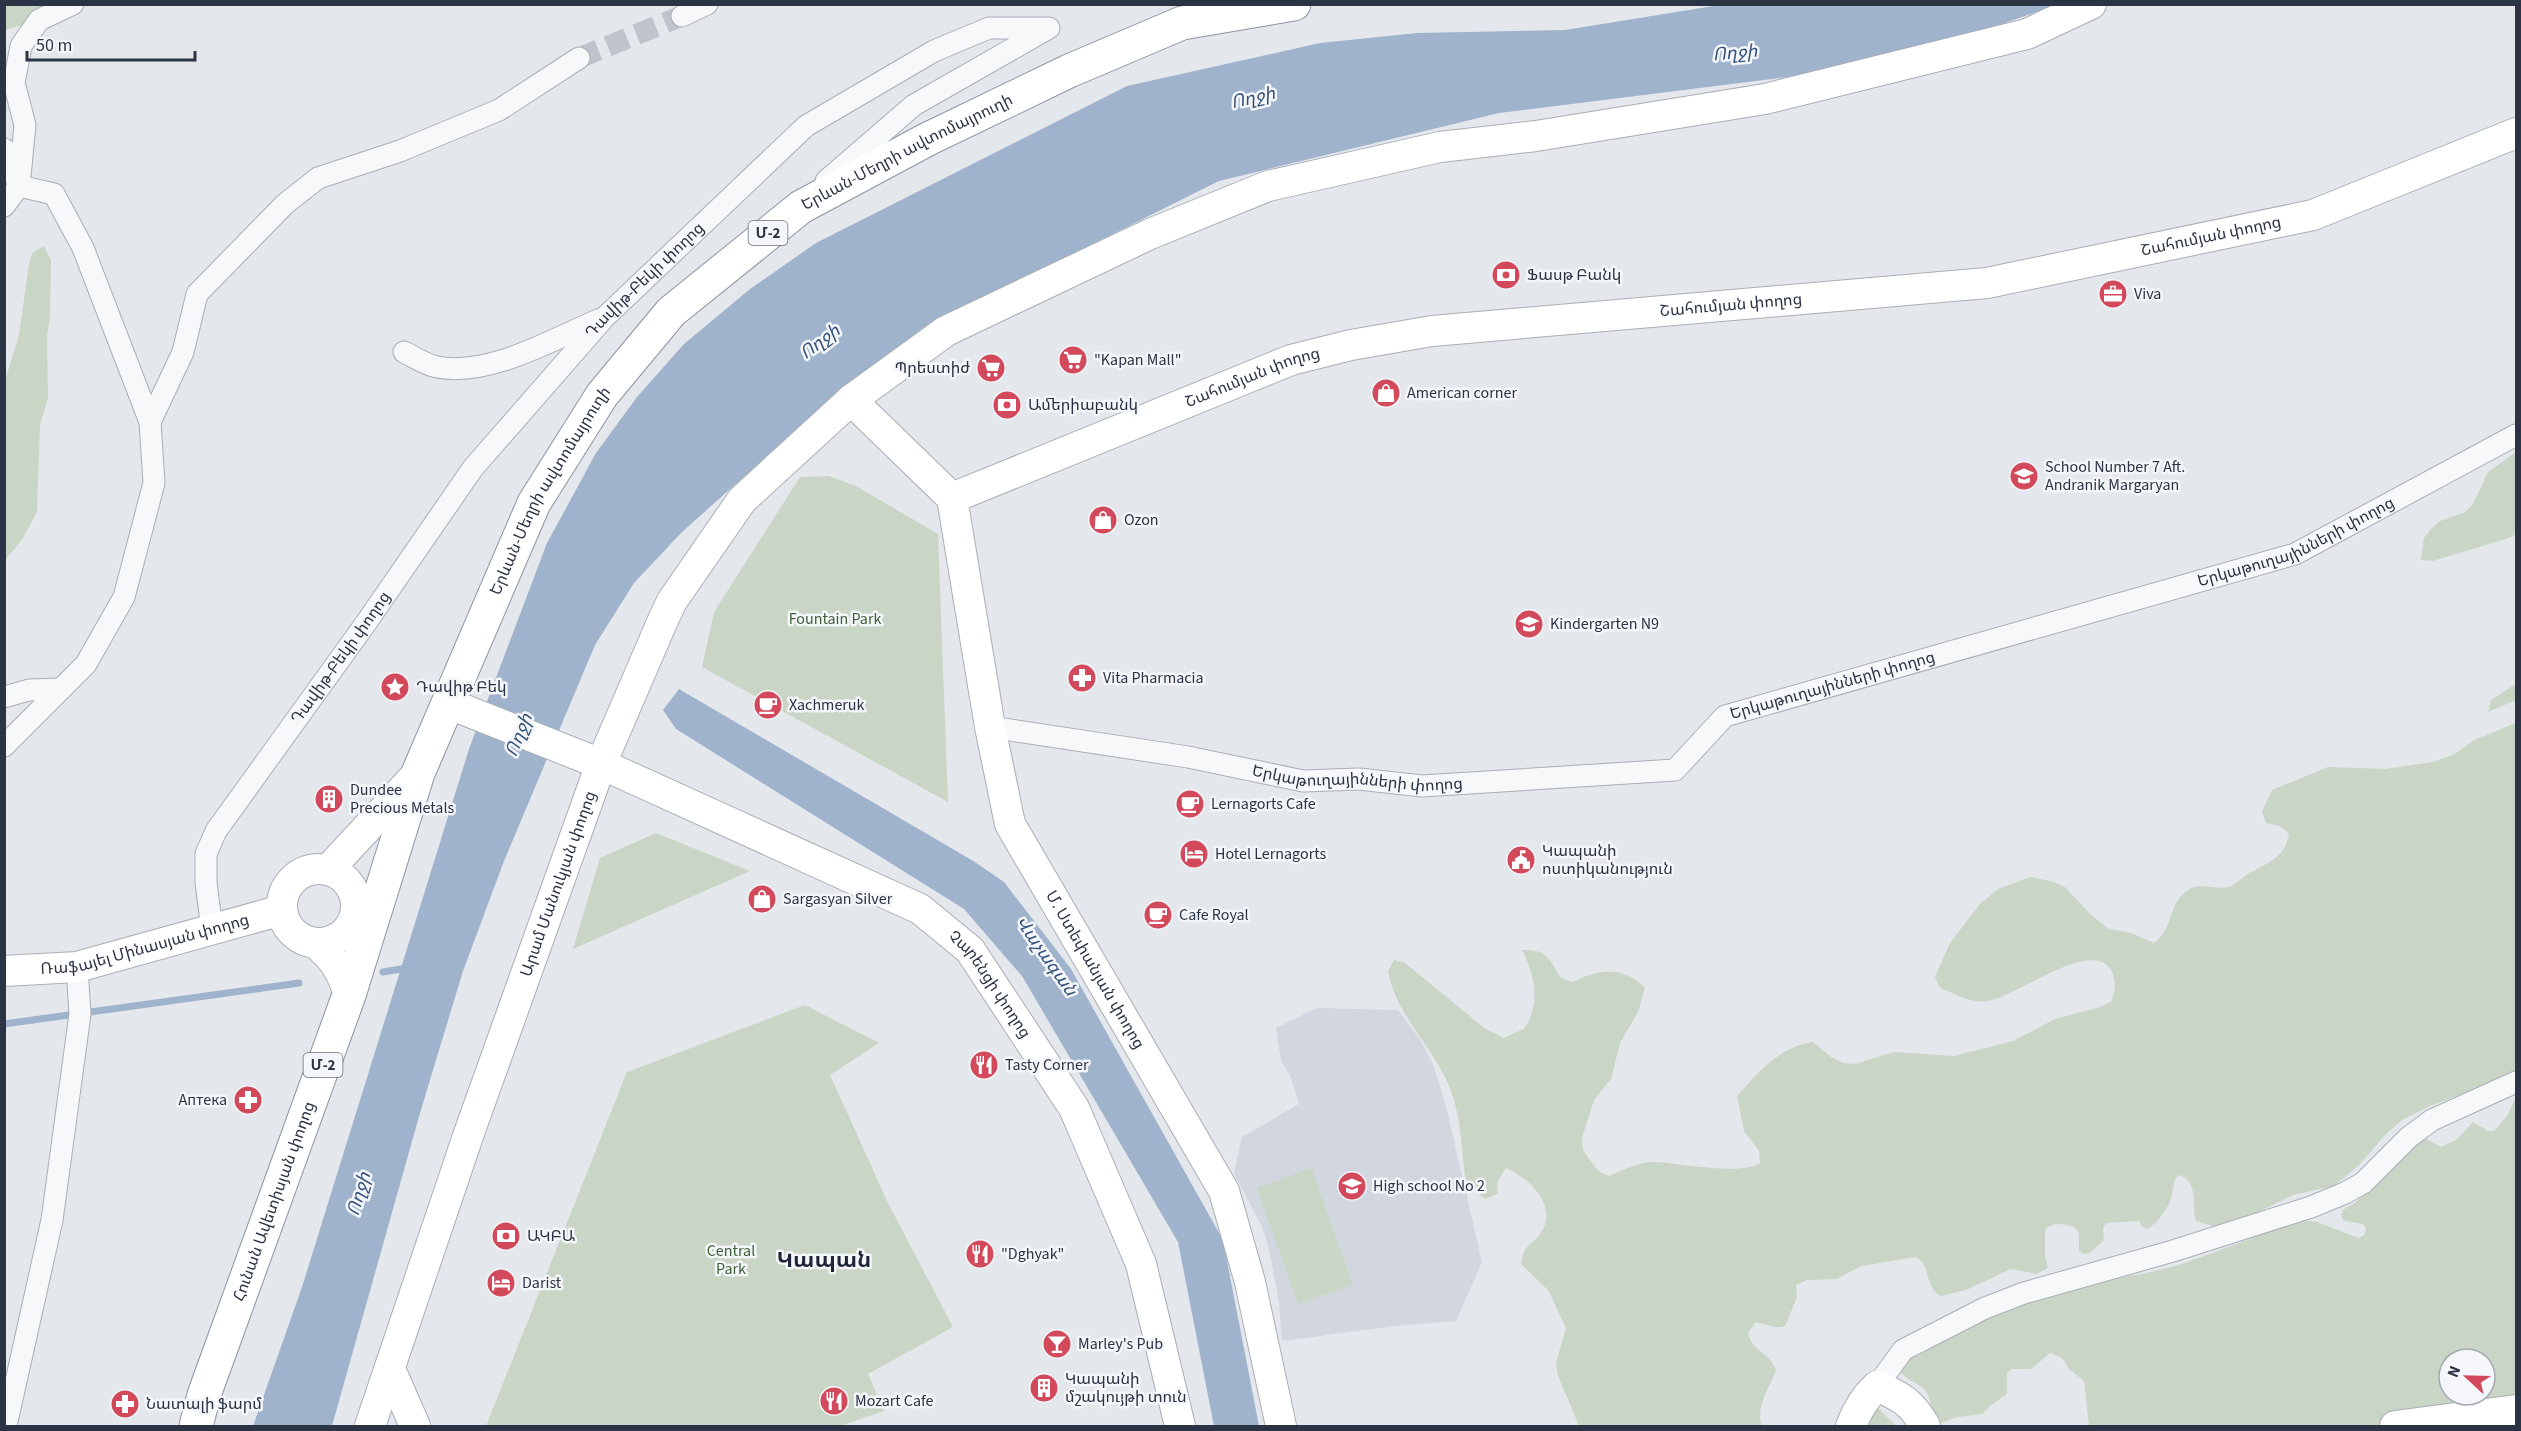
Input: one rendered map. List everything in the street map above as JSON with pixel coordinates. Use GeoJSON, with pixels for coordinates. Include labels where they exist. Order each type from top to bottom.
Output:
{"type":"FeatureCollection","features":[{"type":"Feature","properties":{"kind":"highway","name":"Երևան-Մեղրի ավտոմայրուղի"},"geometry":{"type":"LineString","coordinates":[[456,707],[534,503],[602,395],[671,312],[801,207],[928,139],[1069,71],[1182,23],[1294,4]]}},
{"type":"Feature","properties":{"kind":"highway","name":"Հունան Ավետիսյան փողոց"},"geometry":{"type":"LineString","coordinates":[[196,1426],[208,1384],[349,995],[418,773],[456,707]]}},
{"type":"Feature","properties":{"kind":"street"},"geometry":{"type":"LineString","coordinates":[[4,206],[20,186],[25,125],[14,82],[21,46],[39,20],[73,4]]}},
{"type":"Feature","properties":{"kind":"street"},"geometry":{"type":"LineString","coordinates":[[682,16],[707,4]]}},
{"type":"Feature","properties":{"kind":"street"},"geometry":{"type":"LineString","coordinates":[[952,498],[851,400],[946,331],[1150,234],[1268,186],[1440,147],[1536,136],[1765,99],[2027,33],[2091,4]]}},
{"type":"Feature","properties":{"kind":"street","name":"Դավիթ-Բեկի փողոց"},"geometry":{"type":"LineString","coordinates":[[212,929],[206,883],[206,854],[216,831],[366,623],[473,468],[604,318],[806,126],[934,51],[989,28],[1049,28],[914,105],[819,187],[801,207]]}},
{"type":"Feature","properties":{"kind":"street"},"geometry":{"type":"LineString","coordinates":[[150,422],[183,352],[197,294],[285,204],[318,178],[400,151],[499,111],[579,58]]}},
{"type":"Feature","properties":{"kind":"street","name":"Շահումյան փողոց"},"geometry":{"type":"LineString","coordinates":[[952,498],[1291,360],[1351,345],[1432,331],[1987,283],[2313,215],[2517,133]]}},
{"type":"Feature","properties":{"kind":"street"},"geometry":{"type":"LineString","coordinates":[[4,149],[20,186]]}},
{"type":"Feature","properties":{"kind":"street"},"geometry":{"type":"LineString","coordinates":[[4,747],[86,664],[124,597],[154,483],[150,422],[83,248],[54,194],[20,186]]}},
{"type":"Feature","properties":{"kind":"street"},"geometry":{"type":"LineString","coordinates":[[404,352],[436,367],[460,369],[481,367],[604,318]]}},
{"type":"Feature","properties":{"kind":"street","name":"Արամ Մանուկյան փողոց"},"geometry":{"type":"LineString","coordinates":[[370,1426],[468,1136],[600,764],[663,620],[678,592],[742,500],[851,400]]}},
{"type":"Feature","properties":{"kind":"street","name":"Երկաթուղայինների փողոց"},"geometry":{"type":"LineString","coordinates":[[990,727],[1188,757],[1303,781],[1359,779],[1422,786],[1675,770],[1725,716],[2295,554],[2517,435]]}},
{"type":"Feature","properties":{"kind":"street","name":"Մ. Ստեփանյան փողոց"},"geometry":{"type":"LineString","coordinates":[[952,498],[990,727],[1010,824],[1224,1191],[1250,1282],[1281,1426]]}},
{"type":"Feature","properties":{"kind":"street"},"geometry":{"type":"LineString","coordinates":[[4,697],[29,690],[61,689]]}},
{"type":"Feature","properties":{"kind":"street","name":"Չարենցի փողոց"},"geometry":{"type":"LineString","coordinates":[[456,707],[600,764],[920,909],[970,950],[1074,1108],[1141,1264],[1180,1426]]}},
{"type":"Feature","properties":{"kind":"street"},"geometry":{"type":"LineString","coordinates":[[327,870],[418,773]]}},
{"type":"Feature","properties":{"kind":"street"},"geometry":{"type":"LineString","coordinates":[[316,869],[327,870],[339,875],[348,883],[354,894],[356,906],[354,918],[348,929],[339,937],[327,942],[315,943],[303,940],[285,922],[282,910],[283,898],[287,887],[295,878],[316,869]]}},
{"type":"Feature","properties":{"kind":"street","name":"Ռաֆայել Մինասյան փողոց"},"geometry":{"type":"LineString","coordinates":[[6,977],[77,967],[282,910]]}},
{"type":"Feature","properties":{"kind":"street"},"geometry":{"type":"LineString","coordinates":[[315,943],[332,956],[343,974],[349,995]]}},
{"type":"Feature","properties":{"kind":"street"},"geometry":{"type":"LineString","coordinates":[[6,1426],[52,1220],[80,1014],[77,967]]}},
{"type":"Feature","properties":{"kind":"street"},"geometry":{"type":"LineString","coordinates":[[1851,1426],[1857,1410],[1903,1350],[1985,1308],[2024,1293],[2174,1251],[2311,1207],[2345,1193],[2363,1183],[2409,1137],[2432,1120],[2517,1082]]}},
{"type":"Feature","properties":{"kind":"street"},"geometry":{"type":"LineString","coordinates":[[390,1369],[415,1426]]}},
{"type":"Feature","properties":{"kind":"street"},"geometry":{"type":"LineString","coordinates":[[1877,1386],[1908,1402],[1925,1426]]}},
{"type":"Feature","properties":{"kind":"street"},"geometry":{"type":"LineString","coordinates":[[2395,1426],[2517,1410]]}},
{"type":"Feature","properties":{"kind":"shaded area","name":"High school No 2"},"geometry":{"type":"Polygon","coordinates":[[[1317,1008],[1398,1010],[1421,1041],[1434,1067],[1446,1106],[1482,1262],[1456,1321],[1395,1326],[1282,1341],[1279,1302],[1269,1249],[1262,1227],[1234,1173],[1242,1137],[1299,1104],[1291,1078],[1281,1060],[1276,1028],[1317,1008]]]}},
{"type":"Feature","properties":{"kind":"green space"},"geometry":{"type":"Polygon","coordinates":[[[4,5],[78,5],[5,30],[4,5]]]}},
{"type":"Feature","properties":{"kind":"green space"},"geometry":{"type":"Polygon","coordinates":[[[44,246],[51,260],[50,317],[47,336],[48,398],[40,425],[37,512],[22,540],[5,560],[5,381],[19,335],[29,264],[33,252],[44,246]]]}},
{"type":"Feature","properties":{"kind":"green space"},"geometry":{"type":"Polygon","coordinates":[[[2516,452],[2516,534],[2433,561],[2421,560],[2424,538],[2431,529],[2440,521],[2465,512],[2473,504],[2488,472],[2516,452]]]}},
{"type":"Feature","properties":{"kind":"green space","name":"Fountain Park"},"geometry":{"type":"Polygon","coordinates":[[[829,476],[856,486],[938,534],[948,802],[702,667],[714,612],[800,477],[829,476]]]}},
{"type":"Feature","properties":{"kind":"green space"},"geometry":{"type":"Polygon","coordinates":[[[2516,684],[2516,700],[2488,712],[2491,700],[2516,684]]]}},
{"type":"Feature","properties":{"kind":"green space"},"geometry":{"type":"Polygon","coordinates":[[[2516,723],[2516,1074],[2430,1106],[2402,1120],[2386,1134],[2360,1164],[2334,1186],[2293,1195],[2254,1214],[2219,1225],[2213,1226],[2196,1221],[2192,1188],[2185,1178],[2178,1175],[2167,1207],[2155,1224],[2147,1229],[2139,1221],[2106,1223],[2103,1228],[2104,1240],[2090,1253],[2084,1254],[2079,1251],[2079,1233],[2075,1227],[2059,1224],[2048,1227],[2045,1230],[2045,1256],[2048,1268],[2036,1274],[2011,1269],[1966,1290],[1941,1296],[1932,1288],[1925,1266],[1916,1257],[1861,1266],[1837,1279],[1807,1280],[1796,1285],[1797,1297],[1785,1326],[1755,1323],[1748,1333],[1753,1344],[1769,1358],[1776,1370],[1760,1412],[1762,1426],[1579,1426],[1558,1376],[1556,1363],[1566,1328],[1548,1290],[1521,1264],[1525,1250],[1540,1234],[1545,1224],[1544,1204],[1532,1186],[1506,1168],[1497,1182],[1498,1194],[1485,1199],[1466,1183],[1454,1100],[1443,1073],[1407,1017],[1392,987],[1388,971],[1394,960],[1405,963],[1483,1027],[1503,1038],[1524,1029],[1533,1010],[1533,979],[1522,950],[1542,953],[1561,978],[1573,982],[1602,972],[1620,973],[1637,981],[1645,988],[1638,1012],[1620,1043],[1611,1079],[1594,1100],[1582,1138],[1583,1150],[1598,1171],[1609,1176],[1648,1162],[1724,1169],[1751,1167],[1760,1163],[1759,1151],[1744,1131],[1737,1096],[1770,1062],[1790,1049],[1813,1042],[1831,1057],[1843,1063],[1855,1064],[1894,1052],[1954,1056],[2013,1041],[2055,1019],[2111,1002],[2115,986],[2111,970],[2101,962],[2088,960],[2071,964],[1988,1001],[1970,1000],[1940,988],[1935,977],[1950,943],[1980,904],[1998,889],[2031,877],[2054,882],[2065,887],[2091,915],[2109,929],[2131,933],[2154,943],[2165,930],[2177,902],[2188,890],[2202,886],[2224,888],[2232,886],[2274,859],[2283,849],[2289,834],[2280,826],[2266,823],[2262,812],[2272,790],[2328,767],[2385,769],[2433,762],[2455,754],[2474,740],[2516,723]]]}},
{"type":"Feature","properties":{"kind":"green space"},"geometry":{"type":"Polygon","coordinates":[[[656,833],[750,871],[573,949],[600,858],[656,833]]]}},
{"type":"Feature","properties":{"kind":"green space","name":"Central Park"},"geometry":{"type":"Polygon","coordinates":[[[805,1005],[879,1043],[830,1075],[888,1203],[953,1327],[868,1374],[884,1411],[840,1426],[486,1426],[627,1072],[805,1005]]]}},
{"type":"Feature","properties":{"kind":"green space"},"geometry":{"type":"Polygon","coordinates":[[[2516,1097],[2516,1426],[2089,1426],[2084,1381],[2069,1369],[2062,1358],[2050,1353],[2031,1369],[2011,1369],[2007,1374],[2007,1394],[1983,1414],[1957,1417],[1939,1424],[1931,1418],[1931,1406],[1926,1391],[1898,1370],[1905,1356],[1918,1356],[1968,1324],[1992,1317],[2008,1308],[2094,1281],[2142,1274],[2179,1265],[2253,1238],[2268,1227],[2298,1219],[2317,1222],[2359,1238],[2364,1235],[2366,1229],[2363,1224],[2344,1221],[2341,1215],[2343,1210],[2356,1202],[2420,1139],[2426,1139],[2441,1147],[2456,1140],[2473,1122],[2488,1131],[2494,1131],[2507,1116],[2516,1097]]]}},
{"type":"Feature","properties":{"kind":"green space"},"geometry":{"type":"Polygon","coordinates":[[[1311,1168],[1353,1285],[1298,1304],[1257,1188],[1311,1168]]]}},
{"type":"Feature","properties":{"kind":"green space"},"geometry":{"type":"Polygon","coordinates":[[[1871,1401],[1896,1426],[1853,1426],[1871,1401]]]}},
{"type":"Feature","properties":{"kind":"water","name":"Ողջի"},"geometry":{"type":"Polygon","coordinates":[[[1726,4],[2056,5],[1985,30],[1811,74],[1499,113],[1219,181],[954,313],[822,407],[682,532],[634,583],[595,645],[504,861],[463,971],[420,1113],[332,1426],[253,1426],[302,1287],[469,749],[547,543],[596,453],[637,397],[684,344],[750,289],[816,243],[1127,86],[1320,43],[1417,33],[1565,30],[1726,4]]]}},
{"type":"Feature","properties":{"kind":"water","name":"Վաչագան"},"geometry":{"type":"Polygon","coordinates":[[[679,689],[975,862],[1004,882],[1071,969],[1223,1240],[1259,1426],[1214,1426],[1178,1242],[1022,976],[964,909],[676,729],[663,710],[679,689]]]}},
{"type":"Feature","properties":{"kind":"waterway"},"geometry":{"type":"LineString","coordinates":[[383,972],[407,968]]}},
{"type":"Feature","properties":{"kind":"waterway"},"geometry":{"type":"LineString","coordinates":[[4,1024],[299,983]]}},
{"type":"Feature","properties":{"kind":"tunnel"},"geometry":{"type":"LineString","coordinates":[[579,58],[682,16]]}},
{"type":"Feature","properties":{"kind":"place","name":"Ֆասթ Բանկ"},"geometry":{"type":"Point","coordinates":[1506,275]}},
{"type":"Feature","properties":{"kind":"place","name":"Viva"},"geometry":{"type":"Point","coordinates":[2113,294]}},
{"type":"Feature","properties":{"kind":"place","name":"\"Kapan Mall\""},"geometry":{"type":"Point","coordinates":[1073,360]}},
{"type":"Feature","properties":{"kind":"place","name":"Պրեստիժ"},"geometry":{"type":"Point","coordinates":[991,368]}},
{"type":"Feature","properties":{"kind":"place","name":"American corner"},"geometry":{"type":"Point","coordinates":[1386,393]}},
{"type":"Feature","properties":{"kind":"place","name":"Ամերիաբանկ"},"geometry":{"type":"Point","coordinates":[1007,405]}},
{"type":"Feature","properties":{"kind":"place","name":"School Number 7 Aft. Andranik Margaryan"},"geometry":{"type":"Point","coordinates":[2024,476]}},
{"type":"Feature","properties":{"kind":"place","name":"Ozon"},"geometry":{"type":"Point","coordinates":[1103,520]}},
{"type":"Feature","properties":{"kind":"place","name":"Kindergarten N9"},"geometry":{"type":"Point","coordinates":[1529,624]}},
{"type":"Feature","properties":{"kind":"place","name":"Vita Pharmacia"},"geometry":{"type":"Point","coordinates":[1082,678]}},
{"type":"Feature","properties":{"kind":"place","name":"Դավիթ Բեկ"},"geometry":{"type":"Point","coordinates":[395,687]}},
{"type":"Feature","properties":{"kind":"place","name":"Xachmeruk"},"geometry":{"type":"Point","coordinates":[768,705]}},
{"type":"Feature","properties":{"kind":"place","name":"Dundee Precious Metals"},"geometry":{"type":"Point","coordinates":[329,799]}},
{"type":"Feature","properties":{"kind":"place","name":"Lernagorts Cafe"},"geometry":{"type":"Point","coordinates":[1190,804]}},
{"type":"Feature","properties":{"kind":"place","name":"Hotel Lernagorts"},"geometry":{"type":"Point","coordinates":[1194,854]}},
{"type":"Feature","properties":{"kind":"place","name":"Կապանի ոստիկանություն"},"geometry":{"type":"Point","coordinates":[1521,860]}},
{"type":"Feature","properties":{"kind":"place","name":"Sargasyan Silver"},"geometry":{"type":"Point","coordinates":[762,899]}},
{"type":"Feature","properties":{"kind":"place","name":"Cafe Royal"},"geometry":{"type":"Point","coordinates":[1158,915]}},
{"type":"Feature","properties":{"kind":"place","name":"Tasty Corner"},"geometry":{"type":"Point","coordinates":[984,1065]}},
{"type":"Feature","properties":{"kind":"place","name":"Аптека"},"geometry":{"type":"Point","coordinates":[248,1100]}},
{"type":"Feature","properties":{"kind":"place","name":"High school No 2"},"geometry":{"type":"Point","coordinates":[1352,1186]}},
{"type":"Feature","properties":{"kind":"place","name":"ԱԿԲԱ"},"geometry":{"type":"Point","coordinates":[506,1236]}},
{"type":"Feature","properties":{"kind":"place","name":"\"Dghyak\""},"geometry":{"type":"Point","coordinates":[980,1254]}},
{"type":"Feature","properties":{"kind":"place","name":"Darist"},"geometry":{"type":"Point","coordinates":[501,1283]}},
{"type":"Feature","properties":{"kind":"place","name":"Marley's Pub"},"geometry":{"type":"Point","coordinates":[1057,1344]}},
{"type":"Feature","properties":{"kind":"place","name":"Կապանի մշակույթի տուն"},"geometry":{"type":"Point","coordinates":[1044,1388]}},
{"type":"Feature","properties":{"kind":"place","name":"Mozart Cafe"},"geometry":{"type":"Point","coordinates":[834,1401]}},
{"type":"Feature","properties":{"kind":"place","name":"Նատալի ֆարմ"},"geometry":{"type":"Point","coordinates":[125,1404]}},
{"type":"Feature","properties":{"kind":"district","name":"Կապան"},"geometry":{"type":"Point","coordinates":[824,1260]}}]}
